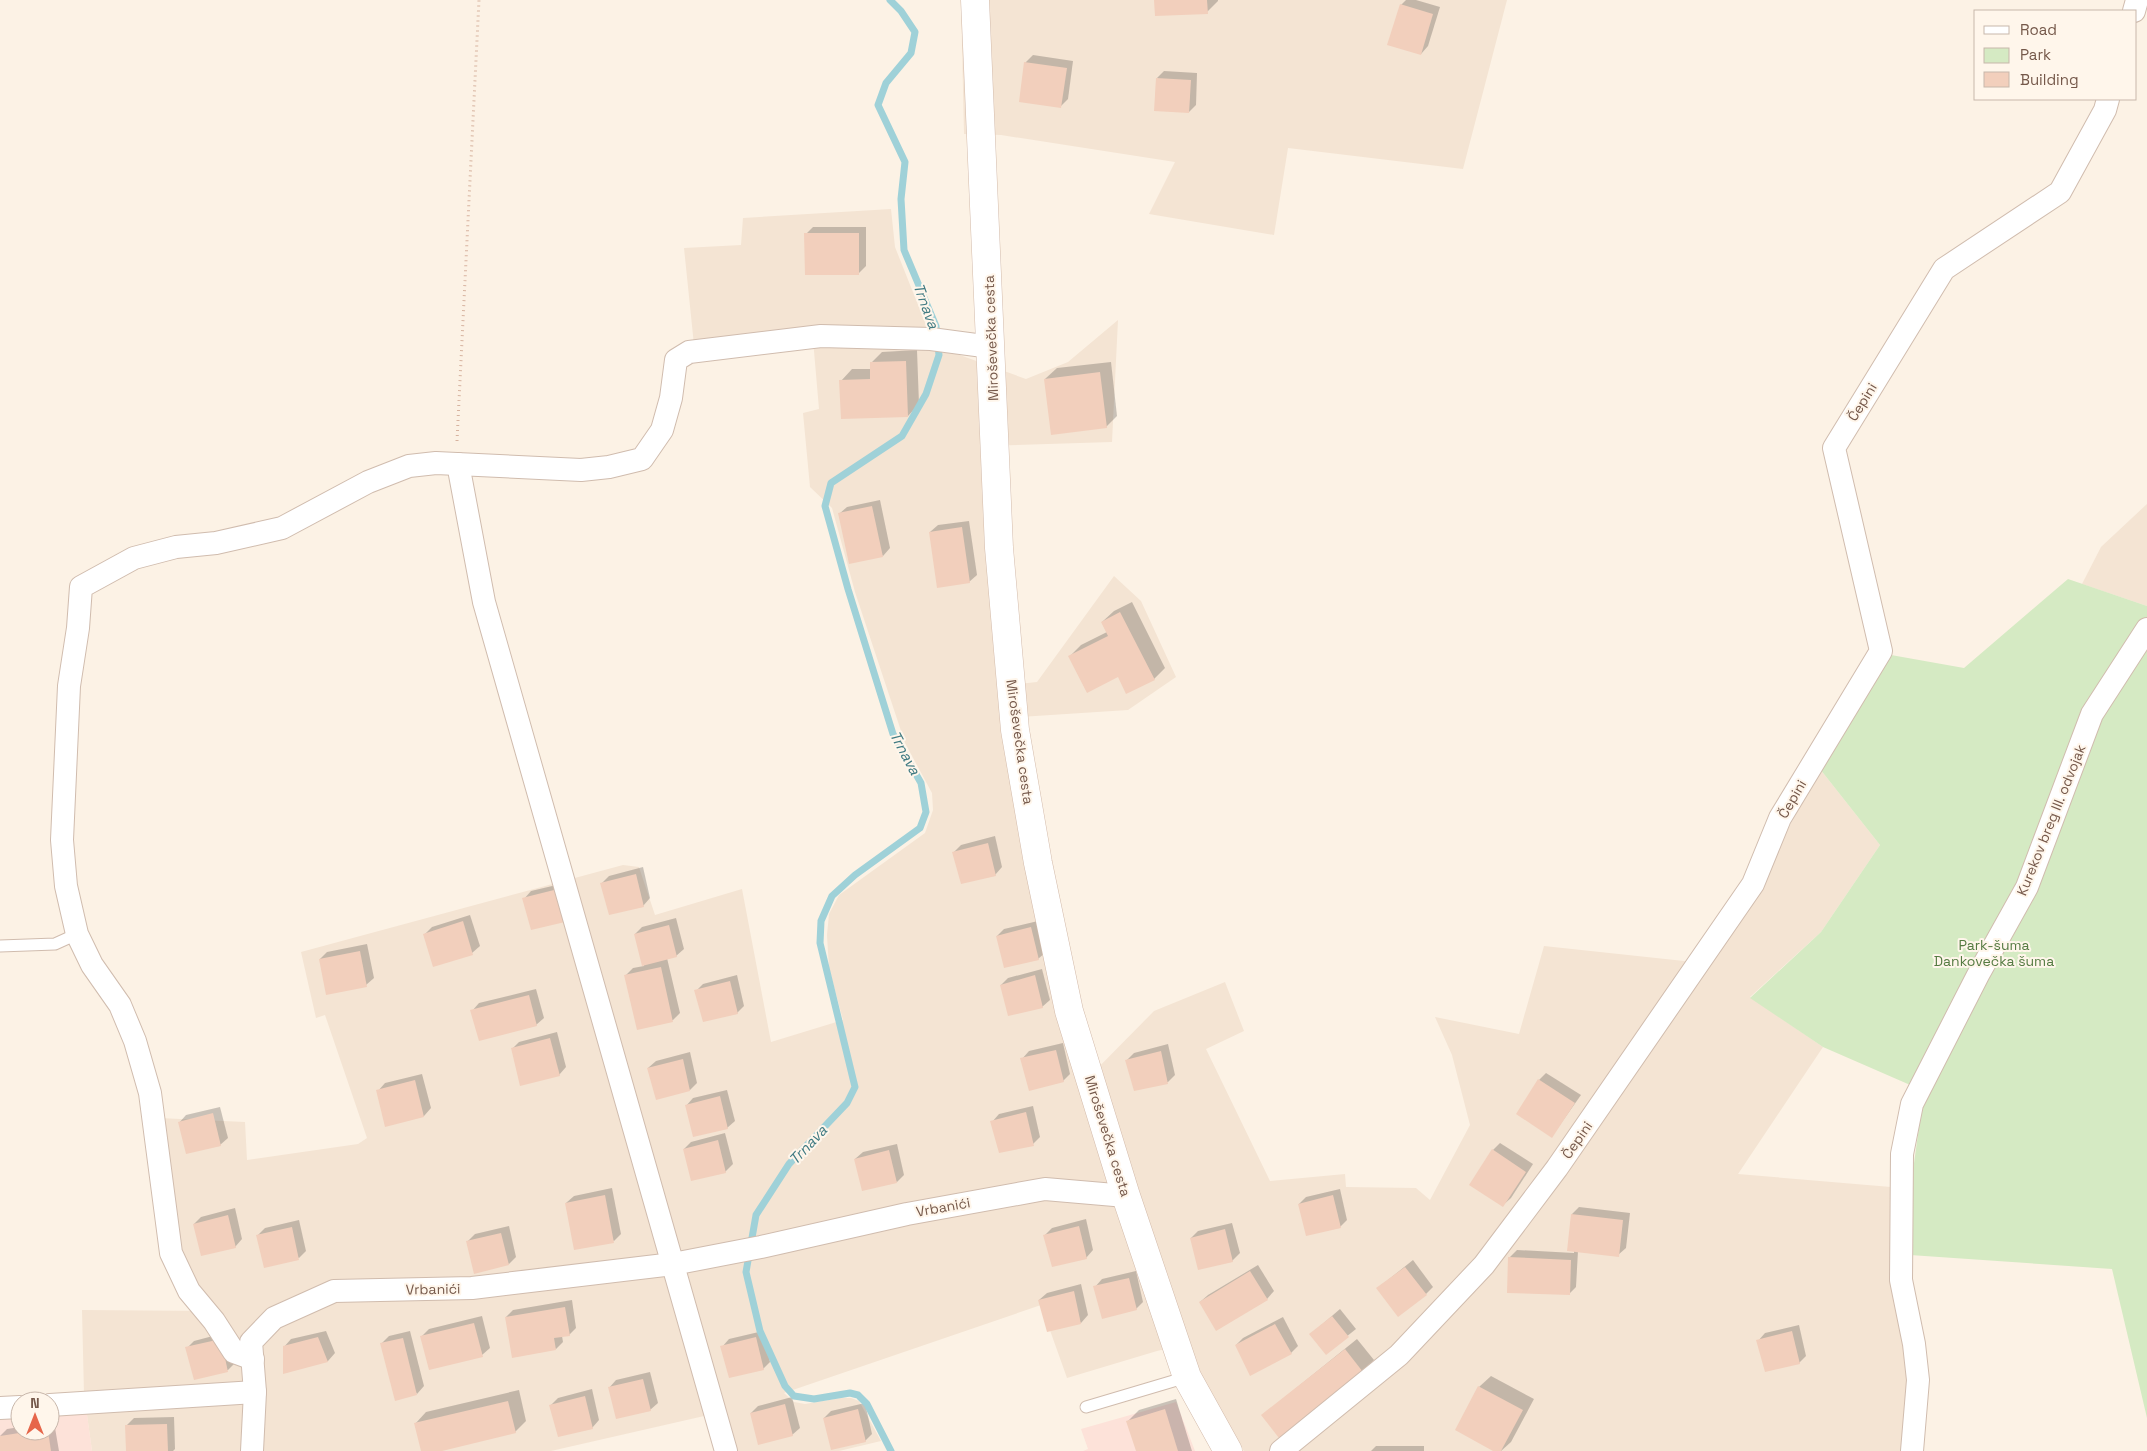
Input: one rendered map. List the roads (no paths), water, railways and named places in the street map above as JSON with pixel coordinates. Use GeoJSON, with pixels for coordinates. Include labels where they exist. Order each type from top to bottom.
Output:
{"type":"FeatureCollection","features":[{"type":"Feature","properties":{"kind":"main road","name":"Miroševečka cesta"},"geometry":{"type":"LineString","coordinates":[[975,0],[1000,548],[1015,730],[1038,863],[1069,1011],[1126,1196],[1187,1377],[1228,1451]]}},
{"type":"Feature","properties":{"kind":"street","name":"Čepini"},"geometry":{"type":"LineString","coordinates":[[1281,1451],[1399,1355],[1484,1265],[1558,1168],[1753,884],[1780,818],[1881,651],[1834,448],[1944,269],[2060,192],[2105,110],[2108,100]]}},
{"type":"Feature","properties":{"kind":"street"},"geometry":{"type":"LineString","coordinates":[[253,1359],[234,1352],[214,1322],[189,1292],[171,1253],[150,1093],[135,1041],[120,1006],[92,965],[77,934],[66,886],[62,840],[69,686],[78,628],[81,587],[134,558],[176,547],[216,544],[282,528],[368,482],[409,466],[436,463],[581,470],[609,467],[642,459],[662,430],[671,398],[676,360],[689,352],[821,336],[939,340],[991,347]]}},
{"type":"Feature","properties":{"kind":"street"},"geometry":{"type":"LineString","coordinates":[[458,464],[484,602],[726,1451]]}},
{"type":"Feature","properties":{"kind":"street","name":"Kurekov breg III. odvojak"},"geometry":{"type":"LineString","coordinates":[[1912,1451],[1918,1380],[1914,1344],[1901,1280],[1902,1154],[1912,1104],[1978,975],[2027,887],[2092,714],[2147,629]]}},
{"type":"Feature","properties":{"kind":"street","name":"Vrbanići"},"geometry":{"type":"LineString","coordinates":[[252,1451],[255,1392],[251,1342],[274,1318],[334,1291],[472,1288],[674,1264],[761,1247],[907,1214],[1045,1188],[1126,1196]]}},
{"type":"Feature","properties":{"kind":"street"},"geometry":{"type":"LineString","coordinates":[[60,1404],[255,1392]]}},
{"type":"Feature","properties":{"kind":"lane"},"geometry":{"type":"LineString","coordinates":[[0,946],[54,944],[77,934]]}},
{"type":"Feature","properties":{"kind":"lane"},"geometry":{"type":"LineString","coordinates":[[1086,1408],[1187,1377]]}},
{"type":"Feature","properties":{"kind":"waterway","name":"Trnava"},"geometry":{"type":"LineString","coordinates":[[890,0],[901,11],[915,32],[911,53],[886,83],[878,105],[905,162],[901,199],[904,250],[936,326],[939,355],[926,394],[902,436],[831,483],[825,506],[848,589],[893,734],[921,783],[926,812],[920,828],[855,875],[832,896],[821,921],[820,943],[855,1087],[847,1103],[789,1164],[756,1215],[746,1272],[760,1331],[785,1386],[794,1396],[814,1399],[850,1393],[858,1395],[867,1404],[891,1451]]}},
{"type":"Feature","properties":{"kind":"park label","name":"Park-šuma Dankovečka šuma"},"geometry":{"type":"Point","coordinates":[1994,954]}}]}
